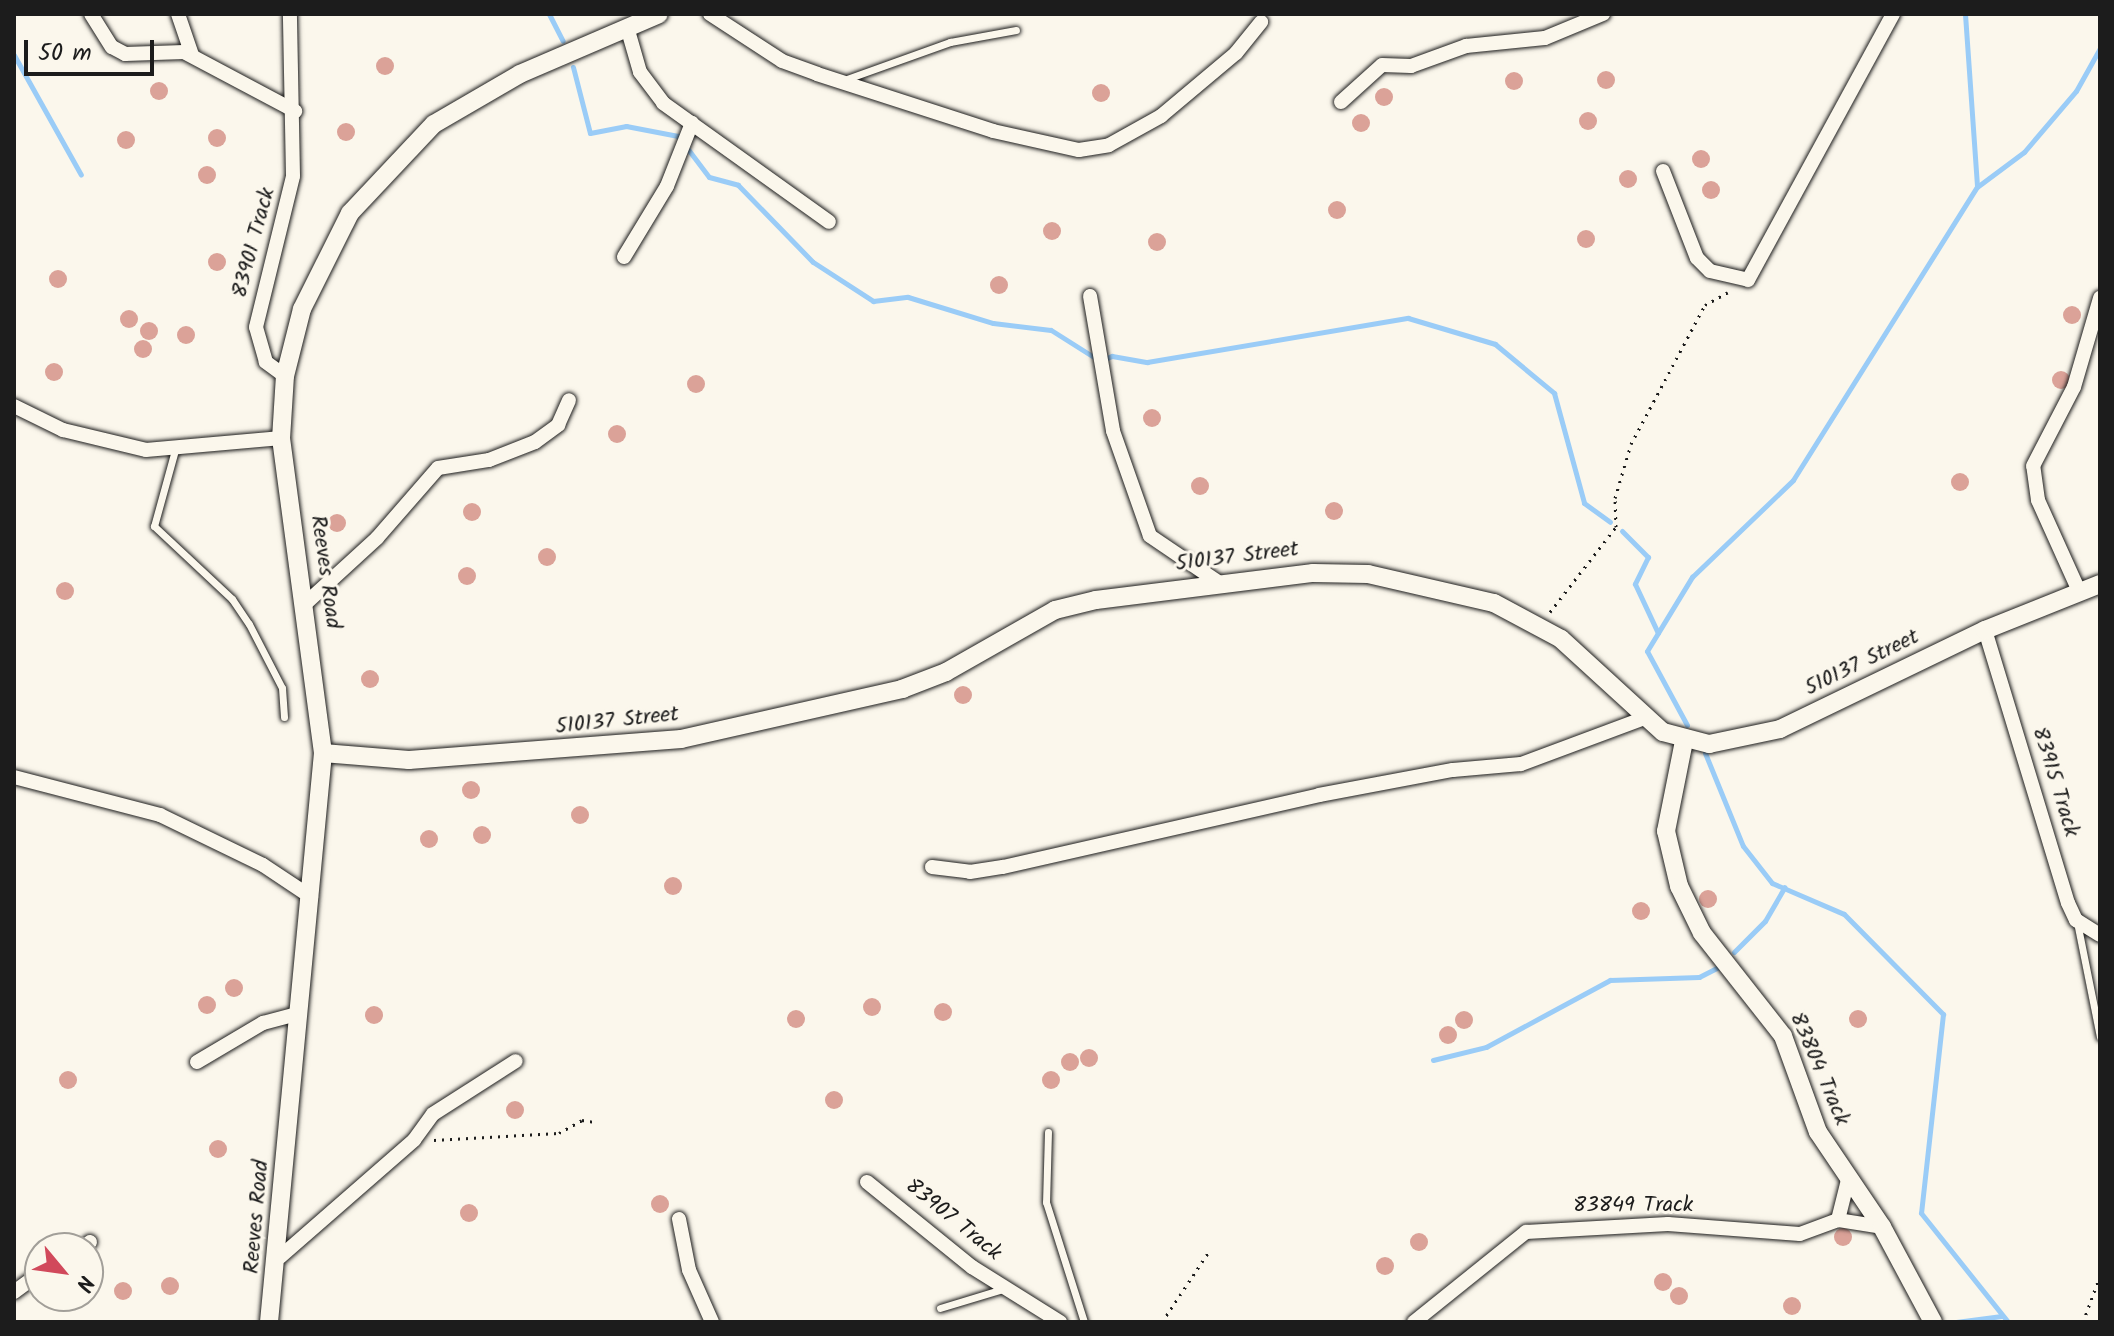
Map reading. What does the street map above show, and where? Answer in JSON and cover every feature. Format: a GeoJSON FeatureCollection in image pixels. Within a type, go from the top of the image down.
{"type":"FeatureCollection","features":[{"type":"Feature","properties":{"kind":"street"},"geometry":{"type":"LineString","coordinates":[[91,14],[112,47],[125,54],[192,55],[295,111]]}},
{"type":"Feature","properties":{"kind":"street"},"geometry":{"type":"LineString","coordinates":[[178,14],[192,55]]}},
{"type":"Feature","properties":{"kind":"street","name":"83901 Track"},"geometry":{"type":"LineString","coordinates":[[285,376],[266,362],[256,327],[289,205],[295,111],[290,14]]}},
{"type":"Feature","properties":{"kind":"street"},"geometry":{"type":"LineString","coordinates":[[710,14],[782,61],[993,131],[1094,149],[1161,116],[1236,53],[1261,22]]}},
{"type":"Feature","properties":{"kind":"street"},"geometry":{"type":"LineString","coordinates":[[1341,102],[1382,65],[1411,66],[1466,46],[1545,38],[1603,14]]}},
{"type":"Feature","properties":{"kind":"street"},"geometry":{"type":"LineString","coordinates":[[1663,171],[1697,258],[1710,271],[1748,280],[1893,14]]}},
{"type":"Feature","properties":{"kind":"street","name":"Reeves Road"},"geometry":{"type":"LineString","coordinates":[[269,1322],[280,1257],[296,1014],[311,897],[323,753],[281,438],[285,376],[315,274],[350,213],[401,154],[475,97],[652,15]]}},
{"type":"Feature","properties":{"kind":"street"},"geometry":{"type":"LineString","coordinates":[[627,27],[649,86],[692,123],[829,222]]}},
{"type":"Feature","properties":{"kind":"street"},"geometry":{"type":"LineString","coordinates":[[624,257],[667,186],[692,123]]}},
{"type":"Feature","properties":{"kind":"street"},"geometry":{"type":"LineString","coordinates":[[1090,296],[1113,431],[1150,536],[1218,582]]}},
{"type":"Feature","properties":{"kind":"street"},"geometry":{"type":"LineString","coordinates":[[2079,591],[2038,500],[2033,466],[2074,387],[2100,298]]}},
{"type":"Feature","properties":{"kind":"street"},"geometry":{"type":"LineString","coordinates":[[305,604],[377,538],[438,468],[489,460],[535,442],[558,425],[569,400]]}},
{"type":"Feature","properties":{"kind":"street"},"geometry":{"type":"LineString","coordinates":[[14,406],[104,441],[175,450],[281,438]]}},
{"type":"Feature","properties":{"kind":"street","name":"510137 Street"},"geometry":{"type":"LineString","coordinates":[[323,753],[409,760],[681,739],[902,689],[946,672],[1055,610],[1218,582],[1368,574],[1494,603],[1540,624],[1645,718],[1684,741],[1742,741],[1780,729],[1985,630],[2100,584]]}},
{"type":"Feature","properties":{"kind":"street","name":"83915 Track"},"geometry":{"type":"LineString","coordinates":[[1985,630],[2076,920]]}},
{"type":"Feature","properties":{"kind":"street"},"geometry":{"type":"LineString","coordinates":[[932,867],[970,872],[1003,867],[1319,795],[1453,770],[1521,764],[1645,718]]}},
{"type":"Feature","properties":{"kind":"street","name":"83804 Track"},"geometry":{"type":"LineString","coordinates":[[1684,741],[1666,831],[1679,886],[1702,933],[1783,1036],[1818,1132],[1882,1227],[1933,1322]]}},
{"type":"Feature","properties":{"kind":"street"},"geometry":{"type":"LineString","coordinates":[[14,777],[160,815],[263,865],[311,897]]}},
{"type":"Feature","properties":{"kind":"street"},"geometry":{"type":"LineString","coordinates":[[2076,920],[2100,935]]}},
{"type":"Feature","properties":{"kind":"street"},"geometry":{"type":"LineString","coordinates":[[197,1062],[263,1023],[296,1014]]}},
{"type":"Feature","properties":{"kind":"street"},"geometry":{"type":"LineString","coordinates":[[280,1257],[414,1140],[459,1093],[516,1061]]}},
{"type":"Feature","properties":{"kind":"street"},"geometry":{"type":"LineString","coordinates":[[1848,1180],[1838,1220],[1882,1227]]}},
{"type":"Feature","properties":{"kind":"street","name":"83907 Track"},"geometry":{"type":"LineString","coordinates":[[867,1182],[972,1267],[1060,1322]]}},
{"type":"Feature","properties":{"kind":"street"},"geometry":{"type":"LineString","coordinates":[[679,1219],[689,1270],[712,1322]]}},
{"type":"Feature","properties":{"kind":"street","name":"83849 Track"},"geometry":{"type":"LineString","coordinates":[[1414,1322],[1526,1232],[1668,1224],[1770,1235],[1819,1230],[1838,1220]]}},
{"type":"Feature","properties":{"kind":"lane"},"geometry":{"type":"LineString","coordinates":[[842,81],[950,42],[1016,30]]}},
{"type":"Feature","properties":{"kind":"lane"},"geometry":{"type":"LineString","coordinates":[[175,450],[154,526],[232,599],[249,624],[282,688],[284,717]]}},
{"type":"Feature","properties":{"kind":"lane"},"geometry":{"type":"LineString","coordinates":[[2076,920],[2100,1037]]}},
{"type":"Feature","properties":{"kind":"lane"},"geometry":{"type":"LineString","coordinates":[[1048,1132],[1046,1202],[1084,1322]]}},
{"type":"Feature","properties":{"kind":"lane","name":"83907 Track"},"geometry":{"type":"LineString","coordinates":[[940,1308],[983,1291],[1013,1290]]}},
{"type":"Feature","properties":{"kind":"path"},"geometry":{"type":"LineString","coordinates":[[1540,624],[1616,527],[1615,498],[1631,444],[1705,305],[1748,280]]}},
{"type":"Feature","properties":{"kind":"path"},"geometry":{"type":"LineString","coordinates":[[414,1140],[559,1133],[582,1120],[594,1122]]}},
{"type":"Feature","properties":{"kind":"path"},"geometry":{"type":"LineString","coordinates":[[1162,1322],[1208,1253]]}},
{"type":"Feature","properties":{"kind":"path"},"geometry":{"type":"LineString","coordinates":[[2083,1322],[2100,1276]]}},
{"type":"Feature","properties":{"kind":"building"},"geometry":{"type":"Polygon","coordinates":[[[385,57],[394,66],[385,75],[376,66],[385,57]]]}},
{"type":"Feature","properties":{"kind":"building"},"geometry":{"type":"Polygon","coordinates":[[[1606,71],[1615,80],[1606,89],[1597,80],[1606,71]]]}},
{"type":"Feature","properties":{"kind":"building"},"geometry":{"type":"Polygon","coordinates":[[[1514,72],[1523,81],[1514,90],[1505,81],[1514,72]]]}},
{"type":"Feature","properties":{"kind":"building"},"geometry":{"type":"Polygon","coordinates":[[[159,82],[168,91],[159,100],[150,91],[159,82]]]}},
{"type":"Feature","properties":{"kind":"building"},"geometry":{"type":"Polygon","coordinates":[[[1101,84],[1110,93],[1101,102],[1092,93],[1101,84]]]}},
{"type":"Feature","properties":{"kind":"building"},"geometry":{"type":"Polygon","coordinates":[[[1384,88],[1393,97],[1384,106],[1375,97],[1384,88]]]}},
{"type":"Feature","properties":{"kind":"building"},"geometry":{"type":"Polygon","coordinates":[[[1588,112],[1597,121],[1588,130],[1579,121],[1588,112]]]}},
{"type":"Feature","properties":{"kind":"building"},"geometry":{"type":"Polygon","coordinates":[[[1361,114],[1370,123],[1361,132],[1352,123],[1361,114]]]}},
{"type":"Feature","properties":{"kind":"building"},"geometry":{"type":"Polygon","coordinates":[[[346,123],[355,132],[346,141],[337,132],[346,123]]]}},
{"type":"Feature","properties":{"kind":"building"},"geometry":{"type":"Polygon","coordinates":[[[217,129],[226,138],[217,147],[208,138],[217,129]]]}},
{"type":"Feature","properties":{"kind":"building"},"geometry":{"type":"Polygon","coordinates":[[[126,131],[135,140],[126,149],[117,140],[126,131]]]}},
{"type":"Feature","properties":{"kind":"building"},"geometry":{"type":"Polygon","coordinates":[[[1701,150],[1710,159],[1701,168],[1692,159],[1701,150]]]}},
{"type":"Feature","properties":{"kind":"building"},"geometry":{"type":"Polygon","coordinates":[[[207,166],[216,175],[207,184],[198,175],[207,166]]]}},
{"type":"Feature","properties":{"kind":"building"},"geometry":{"type":"Polygon","coordinates":[[[1628,170],[1637,179],[1628,188],[1619,179],[1628,170]]]}},
{"type":"Feature","properties":{"kind":"building"},"geometry":{"type":"Polygon","coordinates":[[[1711,181],[1720,190],[1711,199],[1702,190],[1711,181]]]}},
{"type":"Feature","properties":{"kind":"building"},"geometry":{"type":"Polygon","coordinates":[[[1337,201],[1346,210],[1337,219],[1328,210],[1337,201]]]}},
{"type":"Feature","properties":{"kind":"building"},"geometry":{"type":"Polygon","coordinates":[[[1052,222],[1061,231],[1052,240],[1043,231],[1052,222]]]}},
{"type":"Feature","properties":{"kind":"building"},"geometry":{"type":"Polygon","coordinates":[[[1586,230],[1595,239],[1586,248],[1577,239],[1586,230]]]}},
{"type":"Feature","properties":{"kind":"building"},"geometry":{"type":"Polygon","coordinates":[[[1157,233],[1166,242],[1157,251],[1148,242],[1157,233]]]}},
{"type":"Feature","properties":{"kind":"building"},"geometry":{"type":"Polygon","coordinates":[[[217,253],[226,262],[217,271],[208,262],[217,253]]]}},
{"type":"Feature","properties":{"kind":"building"},"geometry":{"type":"Polygon","coordinates":[[[58,270],[67,279],[58,288],[49,279],[58,270]]]}},
{"type":"Feature","properties":{"kind":"building"},"geometry":{"type":"Polygon","coordinates":[[[999,276],[1008,285],[999,294],[990,285],[999,276]]]}},
{"type":"Feature","properties":{"kind":"building"},"geometry":{"type":"Polygon","coordinates":[[[2072,306],[2081,315],[2072,324],[2063,315],[2072,306]]]}},
{"type":"Feature","properties":{"kind":"building"},"geometry":{"type":"Polygon","coordinates":[[[129,310],[138,319],[129,328],[120,319],[129,310]]]}},
{"type":"Feature","properties":{"kind":"building"},"geometry":{"type":"Polygon","coordinates":[[[149,322],[158,331],[149,340],[140,331],[149,322]]]}},
{"type":"Feature","properties":{"kind":"building"},"geometry":{"type":"Polygon","coordinates":[[[186,326],[195,335],[186,344],[177,335],[186,326]]]}},
{"type":"Feature","properties":{"kind":"building"},"geometry":{"type":"Polygon","coordinates":[[[143,340],[152,349],[143,358],[134,349],[143,340]]]}},
{"type":"Feature","properties":{"kind":"building"},"geometry":{"type":"Polygon","coordinates":[[[54,363],[63,372],[54,381],[45,372],[54,363]]]}},
{"type":"Feature","properties":{"kind":"building"},"geometry":{"type":"Polygon","coordinates":[[[2061,371],[2070,380],[2061,389],[2052,380],[2061,371]]]}},
{"type":"Feature","properties":{"kind":"building"},"geometry":{"type":"Polygon","coordinates":[[[696,375],[705,384],[696,393],[687,384],[696,375]]]}},
{"type":"Feature","properties":{"kind":"building"},"geometry":{"type":"Polygon","coordinates":[[[1152,409],[1161,418],[1152,427],[1143,418],[1152,409]]]}},
{"type":"Feature","properties":{"kind":"building"},"geometry":{"type":"Polygon","coordinates":[[[617,425],[626,434],[617,443],[608,434],[617,425]]]}},
{"type":"Feature","properties":{"kind":"building"},"geometry":{"type":"Polygon","coordinates":[[[1960,473],[1969,482],[1960,491],[1951,482],[1960,473]]]}},
{"type":"Feature","properties":{"kind":"building"},"geometry":{"type":"Polygon","coordinates":[[[1200,477],[1209,486],[1200,495],[1191,486],[1200,477]]]}},
{"type":"Feature","properties":{"kind":"building"},"geometry":{"type":"Polygon","coordinates":[[[1334,502],[1343,511],[1334,520],[1325,511],[1334,502]]]}},
{"type":"Feature","properties":{"kind":"building"},"geometry":{"type":"Polygon","coordinates":[[[472,503],[481,512],[472,521],[463,512],[472,503]]]}},
{"type":"Feature","properties":{"kind":"building"},"geometry":{"type":"Polygon","coordinates":[[[337,514],[346,523],[337,532],[328,523],[337,514]]]}},
{"type":"Feature","properties":{"kind":"building"},"geometry":{"type":"Polygon","coordinates":[[[547,548],[556,557],[547,566],[538,557],[547,548]]]}},
{"type":"Feature","properties":{"kind":"building"},"geometry":{"type":"Polygon","coordinates":[[[467,567],[476,576],[467,585],[458,576],[467,567]]]}},
{"type":"Feature","properties":{"kind":"building"},"geometry":{"type":"Polygon","coordinates":[[[65,582],[74,591],[65,600],[56,591],[65,582]]]}},
{"type":"Feature","properties":{"kind":"building"},"geometry":{"type":"Polygon","coordinates":[[[370,670],[379,679],[370,688],[361,679],[370,670]]]}},
{"type":"Feature","properties":{"kind":"building"},"geometry":{"type":"Polygon","coordinates":[[[963,686],[972,695],[963,704],[954,695],[963,686]]]}},
{"type":"Feature","properties":{"kind":"building"},"geometry":{"type":"Polygon","coordinates":[[[471,781],[480,790],[471,799],[462,790],[471,781]]]}},
{"type":"Feature","properties":{"kind":"building"},"geometry":{"type":"Polygon","coordinates":[[[580,806],[589,815],[580,824],[571,815],[580,806]]]}},
{"type":"Feature","properties":{"kind":"building"},"geometry":{"type":"Polygon","coordinates":[[[482,826],[491,835],[482,844],[473,835],[482,826]]]}},
{"type":"Feature","properties":{"kind":"building"},"geometry":{"type":"Polygon","coordinates":[[[429,830],[438,839],[429,848],[420,839],[429,830]]]}},
{"type":"Feature","properties":{"kind":"building"},"geometry":{"type":"Polygon","coordinates":[[[673,877],[682,886],[673,895],[664,886],[673,877]]]}},
{"type":"Feature","properties":{"kind":"building"},"geometry":{"type":"Polygon","coordinates":[[[1708,890],[1717,899],[1708,908],[1699,899],[1708,890]]]}},
{"type":"Feature","properties":{"kind":"building"},"geometry":{"type":"Polygon","coordinates":[[[1641,902],[1650,911],[1641,920],[1632,911],[1641,902]]]}},
{"type":"Feature","properties":{"kind":"building"},"geometry":{"type":"Polygon","coordinates":[[[234,979],[243,988],[234,997],[225,988],[234,979]]]}},
{"type":"Feature","properties":{"kind":"building"},"geometry":{"type":"Polygon","coordinates":[[[207,996],[216,1005],[207,1014],[198,1005],[207,996]]]}},
{"type":"Feature","properties":{"kind":"building"},"geometry":{"type":"Polygon","coordinates":[[[872,998],[881,1007],[872,1016],[863,1007],[872,998]]]}},
{"type":"Feature","properties":{"kind":"building"},"geometry":{"type":"Polygon","coordinates":[[[943,1003],[952,1012],[943,1021],[934,1012],[943,1003]]]}},
{"type":"Feature","properties":{"kind":"building"},"geometry":{"type":"Polygon","coordinates":[[[374,1006],[383,1015],[374,1024],[365,1015],[374,1006]]]}},
{"type":"Feature","properties":{"kind":"building"},"geometry":{"type":"Polygon","coordinates":[[[796,1010],[805,1019],[796,1028],[787,1019],[796,1010]]]}},
{"type":"Feature","properties":{"kind":"building"},"geometry":{"type":"Polygon","coordinates":[[[1858,1010],[1867,1019],[1858,1028],[1849,1019],[1858,1010]]]}},
{"type":"Feature","properties":{"kind":"building"},"geometry":{"type":"Polygon","coordinates":[[[1464,1011],[1473,1020],[1464,1029],[1455,1020],[1464,1011]]]}},
{"type":"Feature","properties":{"kind":"building"},"geometry":{"type":"Polygon","coordinates":[[[1448,1026],[1457,1035],[1448,1044],[1439,1035],[1448,1026]]]}},
{"type":"Feature","properties":{"kind":"building"},"geometry":{"type":"Polygon","coordinates":[[[1089,1049],[1098,1058],[1089,1067],[1080,1058],[1089,1049]]]}},
{"type":"Feature","properties":{"kind":"building"},"geometry":{"type":"Polygon","coordinates":[[[1070,1053],[1079,1062],[1070,1071],[1061,1062],[1070,1053]]]}},
{"type":"Feature","properties":{"kind":"building"},"geometry":{"type":"Polygon","coordinates":[[[68,1071],[77,1080],[68,1089],[59,1080],[68,1071]]]}},
{"type":"Feature","properties":{"kind":"building"},"geometry":{"type":"Polygon","coordinates":[[[1051,1071],[1060,1080],[1051,1089],[1042,1080],[1051,1071]]]}},
{"type":"Feature","properties":{"kind":"building"},"geometry":{"type":"Polygon","coordinates":[[[834,1091],[843,1100],[834,1109],[825,1100],[834,1091]]]}},
{"type":"Feature","properties":{"kind":"building"},"geometry":{"type":"Polygon","coordinates":[[[515,1101],[524,1110],[515,1119],[506,1110],[515,1101]]]}},
{"type":"Feature","properties":{"kind":"building"},"geometry":{"type":"Polygon","coordinates":[[[218,1140],[227,1149],[218,1158],[209,1149],[218,1140]]]}},
{"type":"Feature","properties":{"kind":"building"},"geometry":{"type":"Polygon","coordinates":[[[660,1195],[669,1204],[660,1213],[651,1204],[660,1195]]]}},
{"type":"Feature","properties":{"kind":"building"},"geometry":{"type":"Polygon","coordinates":[[[469,1204],[478,1213],[469,1222],[460,1213],[469,1204]]]}},
{"type":"Feature","properties":{"kind":"building"},"geometry":{"type":"Polygon","coordinates":[[[1843,1228],[1852,1237],[1843,1246],[1834,1237],[1843,1228]]]}},
{"type":"Feature","properties":{"kind":"building"},"geometry":{"type":"Polygon","coordinates":[[[1419,1233],[1428,1242],[1419,1251],[1410,1242],[1419,1233]]]}},
{"type":"Feature","properties":{"kind":"building"},"geometry":{"type":"Polygon","coordinates":[[[1385,1257],[1394,1266],[1385,1275],[1376,1266],[1385,1257]]]}},
{"type":"Feature","properties":{"kind":"building"},"geometry":{"type":"Polygon","coordinates":[[[1663,1273],[1672,1282],[1663,1291],[1654,1282],[1663,1273]]]}},
{"type":"Feature","properties":{"kind":"building"},"geometry":{"type":"Polygon","coordinates":[[[170,1277],[179,1286],[170,1295],[161,1286],[170,1277]]]}},
{"type":"Feature","properties":{"kind":"building"},"geometry":{"type":"Polygon","coordinates":[[[123,1282],[132,1291],[123,1300],[114,1291],[123,1282]]]}},
{"type":"Feature","properties":{"kind":"building"},"geometry":{"type":"Polygon","coordinates":[[[1679,1287],[1688,1296],[1679,1305],[1670,1296],[1679,1287]]]}},
{"type":"Feature","properties":{"kind":"building"},"geometry":{"type":"Polygon","coordinates":[[[1792,1297],[1801,1306],[1792,1315],[1783,1306],[1792,1297]]]}},
{"type":"Feature","properties":{"kind":"waterway"},"geometry":{"type":"LineString","coordinates":[[549,14],[563,41]]}},
{"type":"Feature","properties":{"kind":"waterway"},"geometry":{"type":"LineString","coordinates":[[1965,14],[1977,186]]}},
{"type":"Feature","properties":{"kind":"waterway"},"geometry":{"type":"LineString","coordinates":[[1687,725],[1647,651],[1692,577],[1793,480],[1977,187],[2024,152],[2076,91],[2100,48]]}},
{"type":"Feature","properties":{"kind":"waterway"},"geometry":{"type":"LineString","coordinates":[[14,55],[81,175]]}},
{"type":"Feature","properties":{"kind":"waterway"},"geometry":{"type":"LineString","coordinates":[[573,67],[590,133],[626,126],[678,136],[709,177],[738,185],[813,262],[873,301],[908,297],[993,323],[1051,330],[1100,361],[1112,356],[1147,362],[1408,318],[1495,344],[1554,393],[1584,503],[1610,522]]}},
{"type":"Feature","properties":{"kind":"waterway"},"geometry":{"type":"LineString","coordinates":[[1622,531],[1648,557],[1635,584],[1658,633]]}},
{"type":"Feature","properties":{"kind":"waterway"},"geometry":{"type":"LineString","coordinates":[[1705,753],[1743,846],[1772,883],[1844,914],[1943,1014],[1921,1213],[2008,1322]]}},
{"type":"Feature","properties":{"kind":"waterway"},"geometry":{"type":"LineString","coordinates":[[1734,952],[1765,921],[1785,887]]}},
{"type":"Feature","properties":{"kind":"waterway"},"geometry":{"type":"LineString","coordinates":[[1433,1060],[1486,1047],[1610,980],[1699,977],[1719,967]]}},
{"type":"Feature","properties":{"kind":"waterway"},"geometry":{"type":"LineString","coordinates":[[1956,1322],[2002,1316]]}}]}
